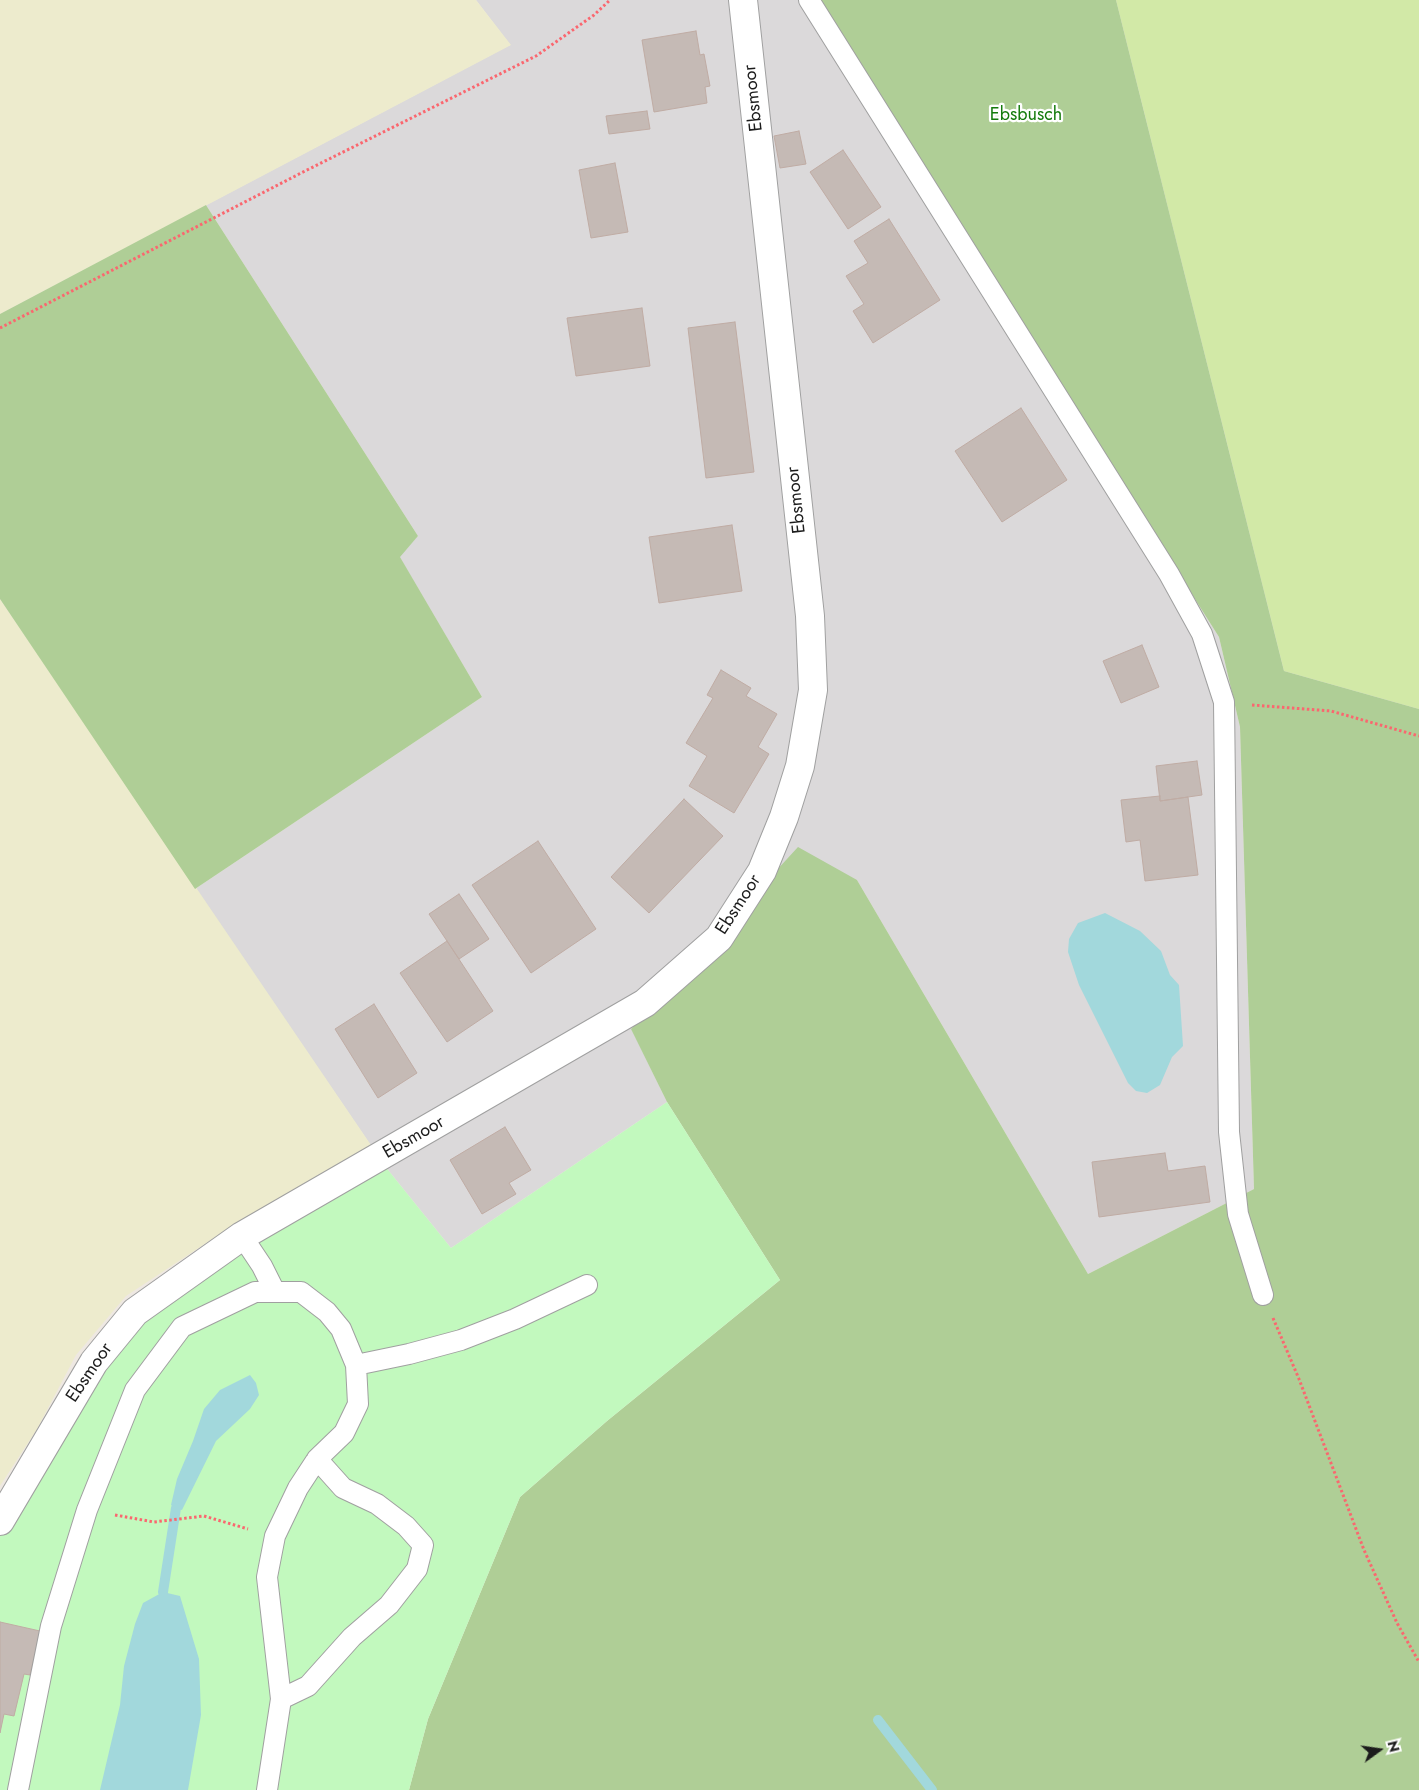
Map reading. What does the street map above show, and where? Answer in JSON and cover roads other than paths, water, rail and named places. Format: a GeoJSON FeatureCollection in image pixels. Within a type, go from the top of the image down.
{"type":"FeatureCollection","features":[{"type":"Feature","properties":{"kind":"street","name":"Ebsmoor"},"geometry":{"type":"LineString","coordinates":[[0,1521],[94,1362],[135,1312],[242,1236],[645,1003],[719,938],[762,871],[784,818],[800,766],[812,681],[810,616],[743,0]]}},
{"type":"Feature","properties":{"kind":"lane"},"geometry":{"type":"LineString","coordinates":[[809,0],[1169,574],[1202,634],[1224,702],[1229,1132],[1238,1214],[1263,1295]]}},
{"type":"Feature","properties":{"kind":"lane"},"geometry":{"type":"LineString","coordinates":[[242,1236],[262,1266],[275,1292]]}},
{"type":"Feature","properties":{"kind":"lane"},"geometry":{"type":"LineString","coordinates":[[356,1365],[410,1354],[461,1340],[515,1319],[588,1285]]}},
{"type":"Feature","properties":{"kind":"lane"},"geometry":{"type":"LineString","coordinates":[[18,1790],[51,1626],[87,1510],[135,1390],[182,1327],[255,1292],[301,1292],[327,1312],[341,1329],[356,1365],[358,1404],[344,1433],[317,1459],[298,1488],[275,1536],[267,1577],[280,1699],[267,1790]]}},
{"type":"Feature","properties":{"kind":"lane"},"geometry":{"type":"LineString","coordinates":[[280,1699],[308,1686],[352,1637],[389,1604],[417,1569],[423,1545],[406,1526],[377,1504],[343,1488],[317,1459]]}},
{"type":"Feature","properties":{"kind":"water"},"geometry":{"type":"Polygon","coordinates":[[[1105,913],[1140,931],[1161,951],[1170,975],[1179,985],[1183,1046],[1172,1057],[1160,1085],[1147,1093],[1136,1091],[1128,1083],[1079,985],[1068,952],[1069,939],[1078,923],[1105,913]]]}},
{"type":"Feature","properties":{"kind":"water"},"geometry":{"type":"Polygon","coordinates":[[[250,1375],[256,1383],[259,1395],[250,1409],[216,1441],[182,1510],[176,1508],[171,1505],[177,1479],[204,1409],[220,1390],[250,1375]]]}},
{"type":"Feature","properties":{"kind":"water"},"geometry":{"type":"Polygon","coordinates":[[[163,1592],[180,1596],[199,1659],[201,1715],[188,1790],[100,1790],[120,1705],[124,1666],[135,1624],[143,1603],[163,1592]]]}},
{"type":"Feature","properties":{"kind":"waterway"},"geometry":{"type":"LineString","coordinates":[[163,1592],[176,1508]]}},
{"type":"Feature","properties":{"kind":"waterway"},"geometry":{"type":"LineString","coordinates":[[878,1720],[932,1790]]}},
{"type":"Feature","properties":{"kind":"park label","name":"Ebsbusch"},"geometry":{"type":"Point","coordinates":[1026,116]}}]}
